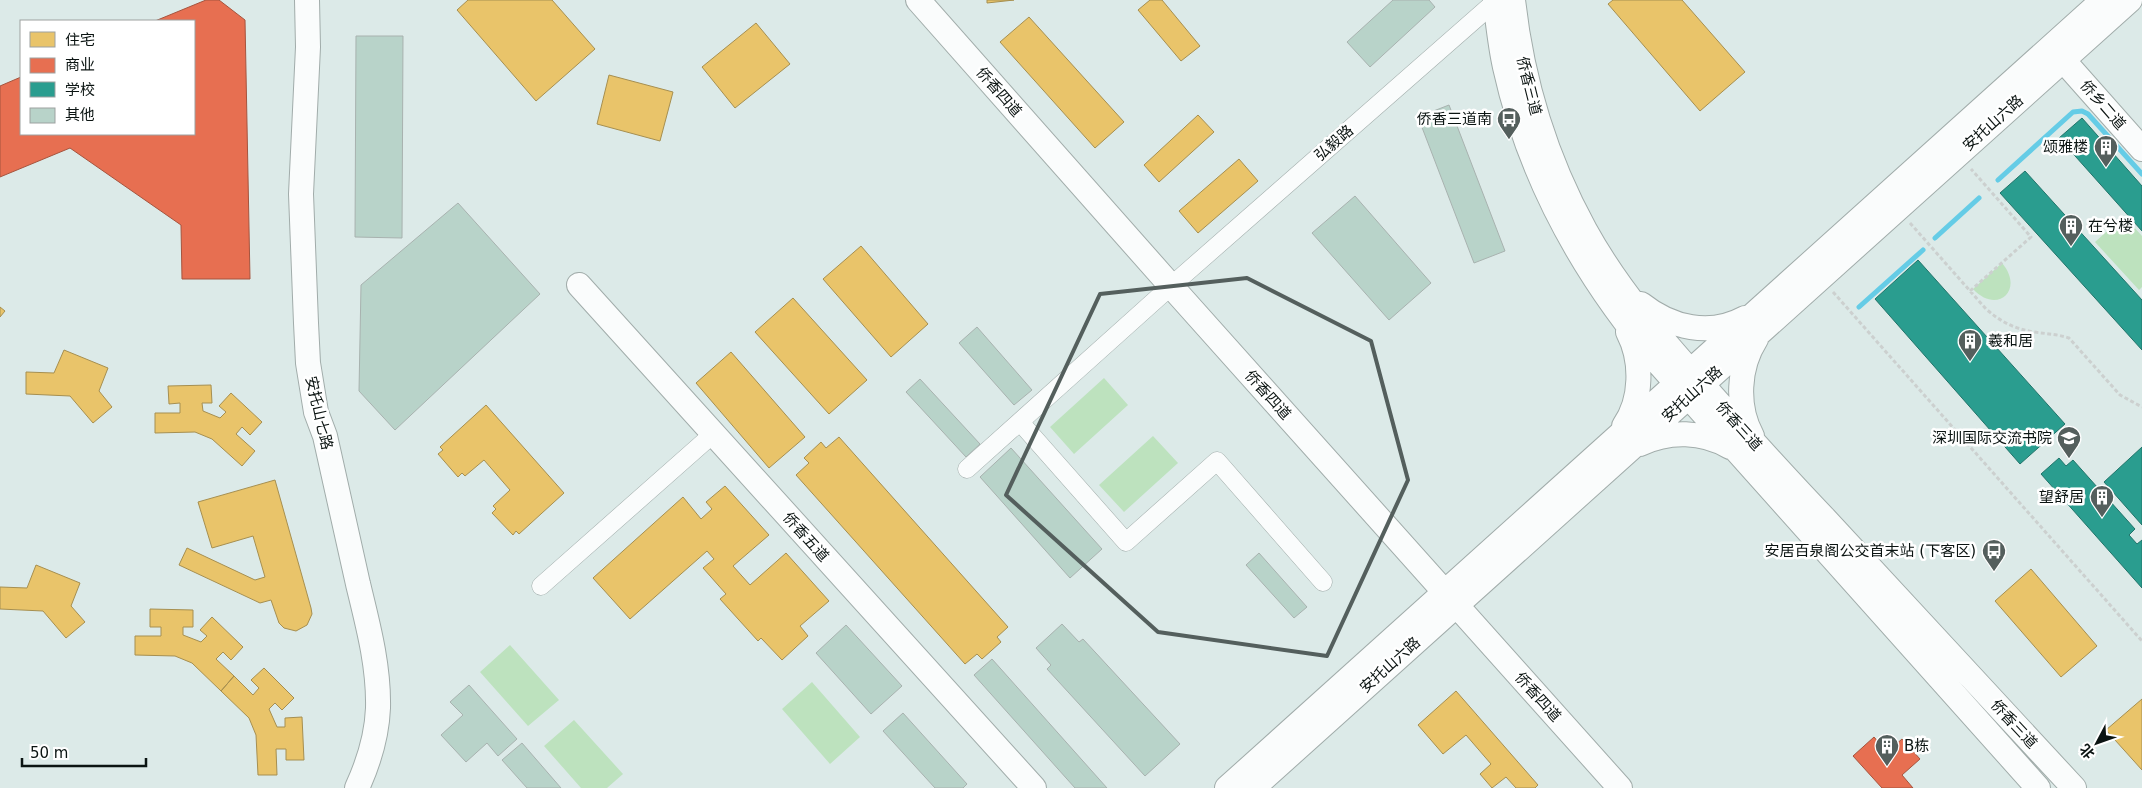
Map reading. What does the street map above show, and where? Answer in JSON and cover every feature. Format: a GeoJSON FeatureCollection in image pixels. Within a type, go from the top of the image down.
{"type":"FeatureCollection","features":[{"type":"Feature","properties":{"kind":"street","name":"安托山七路"},"geometry":{"type":"LineString","coordinates":[[307,0],[308,47],[301,194],[308,364],[316,412],[325,436],[372,643],[377,678],[378,710],[372,744],[357,788]]}},
{"type":"Feature","properties":{"kind":"street","name":"侨香四道"},"geometry":{"type":"LineString","coordinates":[[918,0],[1170,286],[1620,788]]}},
{"type":"Feature","properties":{"kind":"street","name":"弘毅路"},"geometry":{"type":"LineString","coordinates":[[967,469],[1170,286],[1500,0]]}},
{"type":"Feature","properties":{"kind":"street","name":"侨香三道"},"geometry":{"type":"LineString","coordinates":[[1500,0],[1548,151],[1585,230],[1617,280],[1740,455],[2038,788]]}},
{"type":"Feature","properties":{"kind":"street","name":"侨香三道"},"geometry":{"type":"LineString","coordinates":[[1500,0],[1505,67],[1524,137],[1537,171],[1568,236],[1588,270],[1619,315],[1764,454],[2074,788]]}},
{"type":"Feature","properties":{"kind":"street","name":"安托山六路"},"geometry":{"type":"LineString","coordinates":[[1253,788],[1451,599],[1690,384],[1763,306],[2103,0]]}},
{"type":"Feature","properties":{"kind":"street","name":"安托山六路"},"geometry":{"type":"LineString","coordinates":[[1690,384],[1763,330],[2130,0]]}},
{"type":"Feature","properties":{"kind":"street","name":"侨乡二道"},"geometry":{"type":"LineString","coordinates":[[2063,60],[2142,149]]}},
{"type":"Feature","properties":{"kind":"street"},"geometry":{"type":"LineString","coordinates":[[1617,280],[1644,307],[1664,319],[1684,327],[1708,328],[1721,326],[1743,320],[1763,306]]}},
{"type":"Feature","properties":{"kind":"street","name":"侨香五道"},"geometry":{"type":"LineString","coordinates":[[579,285],[1034,788]]}},
{"type":"Feature","properties":{"kind":"street"},"geometry":{"type":"LineString","coordinates":[[1619,315],[1631,336],[1638,370],[1638,391],[1633,412],[1619,448]]}},
{"type":"Feature","properties":{"kind":"street"},"geometry":{"type":"LineString","coordinates":[[1763,330],[1747,357],[1742,389],[1746,423],[1764,454]]}},
{"type":"Feature","properties":{"kind":"street"},"geometry":{"type":"LineString","coordinates":[[1020,422],[1126,542],[1217,461],[1323,582]]}},
{"type":"Feature","properties":{"kind":"street"},"geometry":{"type":"LineString","coordinates":[[541,586],[713,434]]}},
{"type":"Feature","properties":{"kind":"street"},"geometry":{"type":"LineString","coordinates":[[1619,448],[1653,438],[1687,434],[1721,442],[1740,455]]}},
{"type":"Feature","properties":{"kind":"street","name":"安托山六路"},"geometry":{"type":"LineString","coordinates":[[1227,788],[1451,599]]}},
{"type":"Feature","properties":{"kind":"path"},"geometry":{"type":"LineString","coordinates":[[1959,154],[2031,237],[1970,291]]}},
{"type":"Feature","properties":{"kind":"path"},"geometry":{"type":"LineString","coordinates":[[1898,209],[1986,309],[2007,324],[2035,333],[2052,333],[2069,338],[2120,395],[2142,407]]}},
{"type":"Feature","properties":{"kind":"path"},"geometry":{"type":"LineString","coordinates":[[1821,278],[2142,641]]}},
{"type":"Feature","properties":{"kind":"highlighted area"},"geometry":{"type":"Polygon","coordinates":[[[1247,278],[1371,341],[1408,480],[1327,656],[1158,632],[1006,495],[1100,294],[1247,278]]]}},
{"type":"Feature","properties":{"kind":"green space"},"geometry":{"type":"Polygon","coordinates":[[[2124,216],[2142,236],[2142,287],[2139,290],[2095,242],[2124,216]]]}},
{"type":"Feature","properties":{"kind":"green space"},"geometry":{"type":"Polygon","coordinates":[[[2002,263],[2011,282],[2005,296],[1991,300],[1973,289],[2002,263]]]}},
{"type":"Feature","properties":{"kind":"green space"},"geometry":{"type":"Polygon","coordinates":[[[1104,378],[1128,405],[1074,454],[1050,427],[1104,378]]]}},
{"type":"Feature","properties":{"kind":"green space"},"geometry":{"type":"Polygon","coordinates":[[[1153,436],[1178,463],[1124,512],[1099,485],[1153,436]]]}},
{"type":"Feature","properties":{"kind":"green space"},"geometry":{"type":"Polygon","coordinates":[[[510,645],[559,700],[528,726],[480,672],[510,645]]]}},
{"type":"Feature","properties":{"kind":"green space"},"geometry":{"type":"Polygon","coordinates":[[[812,682],[860,737],[830,764],[782,709],[812,682]]]}},
{"type":"Feature","properties":{"kind":"green space"},"geometry":{"type":"Polygon","coordinates":[[[574,720],[623,774],[607,788],[581,788],[544,746],[574,720]]]}},
{"type":"Feature","properties":{"kind":"building: 住宅"},"geometry":{"type":"Polygon","coordinates":[[[468,0],[552,0],[595,49],[536,101],[457,10],[468,0]]]}},
{"type":"Feature","properties":{"kind":"building: 住宅"},"geometry":{"type":"Polygon","coordinates":[[[987,0],[1014,0],[987,3],[987,0]]]}},
{"type":"Feature","properties":{"kind":"building: 住宅"},"geometry":{"type":"Polygon","coordinates":[[[1150,0],[1162,0],[1200,46],[1181,61],[1138,10],[1150,0]]]}},
{"type":"Feature","properties":{"kind":"building: 住宅"},"geometry":{"type":"Polygon","coordinates":[[[1613,0],[1682,0],[1745,72],[1700,111],[1608,4],[1613,0]]]}},
{"type":"Feature","properties":{"kind":"building: 住宅"},"geometry":{"type":"Polygon","coordinates":[[[1029,17],[1124,122],[1095,148],[1000,42],[1029,17]]]}},
{"type":"Feature","properties":{"kind":"building: 住宅"},"geometry":{"type":"Polygon","coordinates":[[[756,23],[790,64],[735,108],[702,67],[756,23]]]}},
{"type":"Feature","properties":{"kind":"building: 住宅"},"geometry":{"type":"Polygon","coordinates":[[[609,75],[673,92],[660,141],[597,124],[609,75]]]}},
{"type":"Feature","properties":{"kind":"building: 住宅"},"geometry":{"type":"Polygon","coordinates":[[[1198,115],[1214,132],[1159,182],[1144,165],[1198,115]]]}},
{"type":"Feature","properties":{"kind":"building: 住宅"},"geometry":{"type":"Polygon","coordinates":[[[49,135],[135,135],[132,139],[153,154],[142,170],[109,147],[91,143],[52,150],[49,135]]]}},
{"type":"Feature","properties":{"kind":"building: 住宅"},"geometry":{"type":"Polygon","coordinates":[[[180,140],[215,164],[206,179],[198,173],[193,180],[203,196],[212,195],[209,186],[227,182],[235,224],[218,227],[216,217],[207,218],[212,243],[193,247],[185,208],[175,192],[142,170],[153,154],[174,168],[179,161],[170,154],[180,140]]]}},
{"type":"Feature","properties":{"kind":"building: 住宅"},"geometry":{"type":"Polygon","coordinates":[[[1239,159],[1258,181],[1198,233],[1179,211],[1239,159]]]}},
{"type":"Feature","properties":{"kind":"building: 住宅"},"geometry":{"type":"Polygon","coordinates":[[[861,246],[928,324],[891,357],[823,279],[861,246]]]}},
{"type":"Feature","properties":{"kind":"building: 住宅"},"geometry":{"type":"Polygon","coordinates":[[[793,298],[867,380],[829,414],[755,332],[793,298]]]}},
{"type":"Feature","properties":{"kind":"building: 住宅"},"geometry":{"type":"Polygon","coordinates":[[[0,307],[5,311],[0,317],[0,307]]]}},
{"type":"Feature","properties":{"kind":"building: 住宅"},"geometry":{"type":"Polygon","coordinates":[[[64,350],[108,368],[99,391],[112,407],[93,423],[70,396],[26,394],[26,372],[54,373],[64,350]]]}},
{"type":"Feature","properties":{"kind":"building: 住宅"},"geometry":{"type":"Polygon","coordinates":[[[731,352],[805,437],[769,468],[696,383],[731,352]]]}},
{"type":"Feature","properties":{"kind":"building: 住宅"},"geometry":{"type":"Polygon","coordinates":[[[211,385],[212,403],[202,403],[203,411],[220,418],[226,412],[219,406],[231,393],[262,422],[250,435],[242,427],[236,434],[255,451],[242,466],[212,439],[195,432],[155,433],[155,413],[180,413],[180,403],[169,404],[168,386],[211,385]]]}},
{"type":"Feature","properties":{"kind":"building: 住宅"},"geometry":{"type":"Polygon","coordinates":[[[486,405],[564,493],[519,534],[516,531],[513,535],[492,513],[496,509],[493,506],[510,490],[484,460],[465,476],[462,473],[458,477],[438,454],[443,450],[440,447],[486,405]]]}},
{"type":"Feature","properties":{"kind":"building: 住宅"},"geometry":{"type":"Polygon","coordinates":[[[839,437],[1008,627],[997,637],[1001,642],[982,659],[977,654],[965,664],[796,475],[809,463],[804,458],[821,442],[826,448],[839,437]]]}},
{"type":"Feature","properties":{"kind":"building: 住宅"},"geometry":{"type":"Polygon","coordinates":[[[275,480],[312,614],[307,625],[296,631],[284,628],[279,623],[271,600],[260,603],[179,565],[187,548],[255,580],[265,577],[253,536],[212,548],[198,502],[275,480]]]}},
{"type":"Feature","properties":{"kind":"building: 住宅"},"geometry":{"type":"Polygon","coordinates":[[[725,486],[769,535],[733,566],[750,585],[786,553],[829,601],[800,626],[808,636],[782,660],[761,638],[758,641],[720,599],[726,594],[703,568],[714,559],[707,551],[630,619],[593,578],[683,497],[701,519],[712,509],[706,502],[725,486]]]}},
{"type":"Feature","properties":{"kind":"building: 住宅"},"geometry":{"type":"Polygon","coordinates":[[[36,565],[80,583],[71,606],[85,622],[66,638],[43,611],[0,609],[0,587],[27,588],[36,565]]]}},
{"type":"Feature","properties":{"kind":"building: 住宅"},"geometry":{"type":"Polygon","coordinates":[[[2031,569],[2097,646],[2061,677],[1995,601],[2031,569]]]}},
{"type":"Feature","properties":{"kind":"building: 住宅"},"geometry":{"type":"Polygon","coordinates":[[[150,609],[193,610],[193,627],[183,627],[183,635],[201,642],[207,636],[200,630],[212,617],[243,647],[231,660],[223,652],[216,659],[234,676],[221,691],[192,663],[175,656],[135,655],[135,636],[161,636],[161,627],[150,627],[150,609]]]}},
{"type":"Feature","properties":{"kind":"building: 住宅"},"geometry":{"type":"Polygon","coordinates":[[[264,668],[294,698],[282,710],[275,703],[269,709],[277,727],[285,727],[285,718],[302,717],[304,760],[286,760],[286,749],[276,749],[277,775],[258,775],[256,735],[249,718],[221,691],[234,676],[253,695],[259,688],[251,680],[264,668]]]}},
{"type":"Feature","properties":{"kind":"building: 住宅"},"geometry":{"type":"Polygon","coordinates":[[[1456,691],[1538,785],[1535,788],[1516,788],[1506,777],[1492,788],[1480,774],[1491,764],[1466,735],[1443,754],[1418,725],[1456,691]]]}},
{"type":"Feature","properties":{"kind":"building: 住宅"},"geometry":{"type":"Polygon","coordinates":[[[2142,699],[2142,770],[2106,730],[2142,699]]]}},
{"type":"Feature","properties":{"kind":"building: 商业"},"geometry":{"type":"Polygon","coordinates":[[[206,0],[219,0],[245,20],[250,279],[182,279],[181,225],[70,148],[0,177],[0,86],[20,77],[20,135],[195,135],[195,20],[157,20],[206,0]]]}},
{"type":"Feature","properties":{"kind":"building: 商业","name":"B栋"},"geometry":{"type":"Polygon","coordinates":[[[1874,737],[1887,752],[1902,739],[1920,759],[1902,775],[1913,788],[1882,788],[1853,756],[1874,737]]]}},
{"type":"Feature","properties":{"kind":"building: 学校","name":"颂雅楼"},"geometry":{"type":"Polygon","coordinates":[[[2082,118],[2142,186],[2142,231],[2059,138],[2082,118]]]}},
{"type":"Feature","properties":{"kind":"building: 学校","name":"在兮楼"},"geometry":{"type":"Polygon","coordinates":[[[2025,171],[2142,300],[2142,350],[2000,193],[2025,171]]]}},
{"type":"Feature","properties":{"kind":"building: 学校","name":"羲和居"},"geometry":{"type":"Polygon","coordinates":[[[1918,260],[2065,424],[2020,464],[1875,299],[1918,260]]]}},
{"type":"Feature","properties":{"kind":"building: 学校"},"geometry":{"type":"Polygon","coordinates":[[[2142,447],[2142,525],[2104,482],[2142,447]]]}},
{"type":"Feature","properties":{"kind":"building: 学校","name":"望舒居"},"geometry":{"type":"Polygon","coordinates":[[[2059,458],[2066,466],[2073,460],[2098,488],[2091,493],[2102,506],[2109,500],[2135,529],[2129,535],[2137,544],[2142,540],[2142,588],[2041,474],[2059,458]]]}},
{"type":"Feature","properties":{"kind":"building: 其他"},"geometry":{"type":"Polygon","coordinates":[[[1393,0],[1429,0],[1435,7],[1370,67],[1347,42],[1393,0]]]}},
{"type":"Feature","properties":{"kind":"building: 其他"},"geometry":{"type":"Polygon","coordinates":[[[356,36],[403,36],[402,238],[355,237],[356,36]]]}},
{"type":"Feature","properties":{"kind":"building: 其他"},"geometry":{"type":"Polygon","coordinates":[[[1449,105],[1505,251],[1474,263],[1418,117],[1449,105]]]}},
{"type":"Feature","properties":{"kind":"building: 其他"},"geometry":{"type":"Polygon","coordinates":[[[1355,196],[1431,283],[1389,320],[1312,233],[1355,196]]]}},
{"type":"Feature","properties":{"kind":"building: 其他"},"geometry":{"type":"Polygon","coordinates":[[[458,203],[540,294],[395,430],[359,391],[361,285],[458,203]]]}},
{"type":"Feature","properties":{"kind":"building: 其他"},"geometry":{"type":"Polygon","coordinates":[[[977,327],[1032,390],[1014,405],[959,343],[977,327]]]}},
{"type":"Feature","properties":{"kind":"building: 其他"},"geometry":{"type":"Polygon","coordinates":[[[920,379],[980,444],[966,457],[906,392],[920,379]]]}},
{"type":"Feature","properties":{"kind":"building: 其他"},"geometry":{"type":"Polygon","coordinates":[[[1011,448],[1102,549],[1070,578],[980,477],[1011,448]]]}},
{"type":"Feature","properties":{"kind":"building: 其他"},"geometry":{"type":"Polygon","coordinates":[[[1259,553],[1307,607],[1294,618],[1246,565],[1259,553]]]}},
{"type":"Feature","properties":{"kind":"building: 其他"},"geometry":{"type":"Polygon","coordinates":[[[1062,624],[1079,642],[1083,639],[1180,744],[1145,776],[1047,669],[1051,665],[1036,648],[1062,624]]]}},
{"type":"Feature","properties":{"kind":"building: 其他"},"geometry":{"type":"Polygon","coordinates":[[[846,625],[902,686],[871,714],[816,653],[846,625]]]}},
{"type":"Feature","properties":{"kind":"building: 其他"},"geometry":{"type":"Polygon","coordinates":[[[992,659],[1107,788],[1075,788],[974,675],[992,659]]]}},
{"type":"Feature","properties":{"kind":"building: 其他"},"geometry":{"type":"Polygon","coordinates":[[[469,685],[517,739],[498,756],[487,743],[466,762],[441,735],[463,715],[450,702],[469,685]]]}},
{"type":"Feature","properties":{"kind":"building: 其他"},"geometry":{"type":"Polygon","coordinates":[[[903,713],[967,784],[963,788],[935,788],[883,731],[903,713]]]}},
{"type":"Feature","properties":{"kind":"building: 其他"},"geometry":{"type":"Polygon","coordinates":[[[522,743],[561,788],[527,788],[502,760],[522,743]]]}},
{"type":"Feature","properties":{"kind":"waterway"},"geometry":{"type":"LineString","coordinates":[[1998,180],[2073,112],[2082,111],[2088,114],[2142,174]]}},
{"type":"Feature","properties":{"kind":"waterway"},"geometry":{"type":"LineString","coordinates":[[1935,238],[1979,198]]}},
{"type":"Feature","properties":{"kind":"waterway"},"geometry":{"type":"LineString","coordinates":[[1859,307],[1923,250]]}},
{"type":"Feature","properties":{"kind":"place","name":"侨香三道南"},"geometry":{"type":"Point","coordinates":[1509,140]}},
{"type":"Feature","properties":{"kind":"place","name":"颂雅楼"},"geometry":{"type":"Point","coordinates":[2106,168]}},
{"type":"Feature","properties":{"kind":"place","name":"在兮楼"},"geometry":{"type":"Point","coordinates":[2071,247]}},
{"type":"Feature","properties":{"kind":"place","name":"羲和居"},"geometry":{"type":"Point","coordinates":[1970,362]}},
{"type":"Feature","properties":{"kind":"place","name":"深圳国际交流书院"},"geometry":{"type":"Point","coordinates":[2069,459]}},
{"type":"Feature","properties":{"kind":"place","name":"望舒居"},"geometry":{"type":"Point","coordinates":[2102,518]}},
{"type":"Feature","properties":{"kind":"place","name":"安居百泉阁公交首末站 (下客区)"},"geometry":{"type":"Point","coordinates":[1994,572]}},
{"type":"Feature","properties":{"kind":"place","name":"B栋"},"geometry":{"type":"Point","coordinates":[1887,767]}}]}
